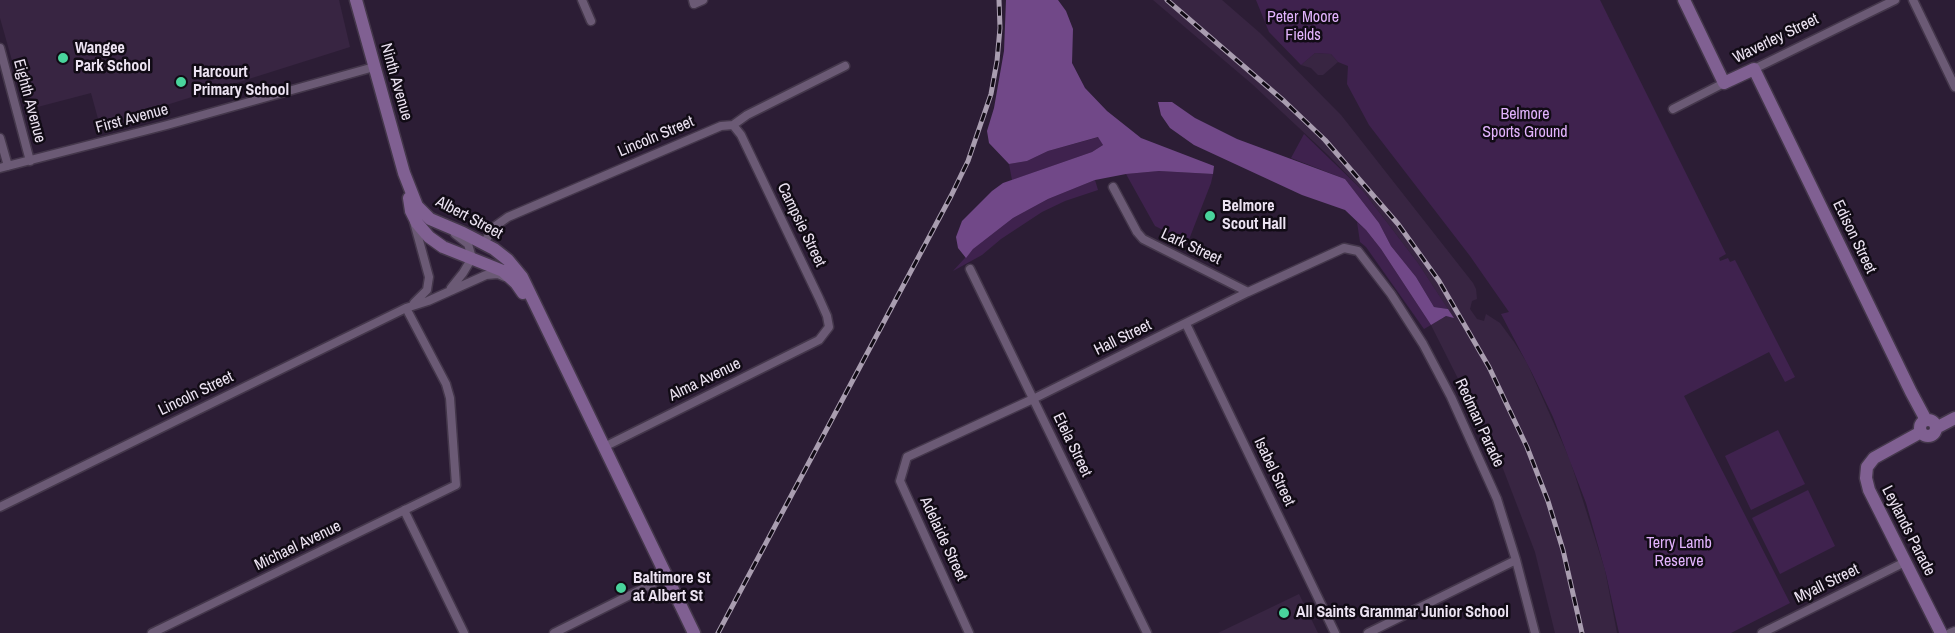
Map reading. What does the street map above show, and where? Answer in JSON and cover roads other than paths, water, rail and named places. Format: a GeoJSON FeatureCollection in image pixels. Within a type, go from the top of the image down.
{"type":"FeatureCollection","features":[{"type":"Feature","properties":{"kind":"main road","name":"Ninth Avenue"},"geometry":{"type":"LineString","coordinates":[[356,0],[404,173]]}},
{"type":"Feature","properties":{"kind":"main road"},"geometry":{"type":"LineString","coordinates":[[1684,0],[1724,82]]}},
{"type":"Feature","properties":{"kind":"main road","name":"Waverley Street"},"geometry":{"type":"LineString","coordinates":[[1724,82],[1754,69]]}},
{"type":"Feature","properties":{"kind":"main road","name":"Edison Street"},"geometry":{"type":"LineString","coordinates":[[1754,69],[1911,392],[1931,424]]}},
{"type":"Feature","properties":{"kind":"main road","name":"Albert Street"},"geometry":{"type":"LineString","coordinates":[[404,173],[411,211],[417,223],[429,237],[443,247],[494,267],[516,283],[555,346]]}},
{"type":"Feature","properties":{"kind":"main road","name":"Albert Street"},"geometry":{"type":"LineString","coordinates":[[404,173],[417,206],[423,214],[484,243],[508,260],[522,277],[694,633]]}},
{"type":"Feature","properties":{"kind":"main road"},"geometry":{"type":"LineString","coordinates":[[1931,424],[1955,418]]}},
{"type":"Feature","properties":{"kind":"main road","name":"Leylands Parade"},"geometry":{"type":"LineString","coordinates":[[1931,424],[1935,433],[1925,436],[1921,432],[1878,454],[1870,462],[1866,472],[1869,490],[1941,633]]}},
{"type":"Feature","properties":{"kind":"street"},"geometry":{"type":"LineString","coordinates":[[582,0],[591,21]]}},
{"type":"Feature","properties":{"kind":"street","name":"Waverley Street"},"geometry":{"type":"LineString","coordinates":[[1754,69],[1895,0]]}},
{"type":"Feature","properties":{"kind":"street"},"geometry":{"type":"LineString","coordinates":[[1912,0],[1955,87]]}},
{"type":"Feature","properties":{"kind":"street","name":"Eighth Avenue"},"geometry":{"type":"LineString","coordinates":[[0,48],[30,161]]}},
{"type":"Feature","properties":{"kind":"street","name":"Lincoln Street"},"geometry":{"type":"LineString","coordinates":[[484,243],[503,220],[721,126],[733,125],[747,115],[845,66]]}},
{"type":"Feature","properties":{"kind":"street","name":"First Avenue"},"geometry":{"type":"LineString","coordinates":[[4,167],[167,125],[374,67]]}},
{"type":"Feature","properties":{"kind":"street","name":"Waverley Street"},"geometry":{"type":"LineString","coordinates":[[1673,109],[1724,82]]}},
{"type":"Feature","properties":{"kind":"street","name":"Campsie Street"},"geometry":{"type":"LineString","coordinates":[[733,125],[741,135],[827,316],[829,327],[819,340]]}},
{"type":"Feature","properties":{"kind":"street"},"geometry":{"type":"LineString","coordinates":[[0,138],[4,167]]}},
{"type":"Feature","properties":{"kind":"street","name":"Lark Street"},"geometry":{"type":"LineString","coordinates":[[1113,187],[1143,239],[1248,292]]}},
{"type":"Feature","properties":{"kind":"street","name":"Lincoln Street"},"geometry":{"type":"LineString","coordinates":[[406,308],[424,295],[429,284],[428,270],[411,211]]}},
{"type":"Feature","properties":{"kind":"street"},"geometry":{"type":"LineString","coordinates":[[440,223],[468,244],[472,258],[448,292]]}},
{"type":"Feature","properties":{"kind":"street","name":"Hall Street"},"geometry":{"type":"LineString","coordinates":[[907,457],[1033,399],[1248,292],[1338,250],[1352,248]]}},
{"type":"Feature","properties":{"kind":"street","name":"Redman Parade"},"geometry":{"type":"LineString","coordinates":[[1352,248],[1365,259],[1391,294],[1434,365],[1478,454],[1497,499],[1535,633]]}},
{"type":"Feature","properties":{"kind":"street","name":"Etela Street"},"geometry":{"type":"LineString","coordinates":[[970,269],[1147,633]]}},
{"type":"Feature","properties":{"kind":"street","name":"Lincoln Street"},"geometry":{"type":"LineString","coordinates":[[0,507],[406,308],[491,274],[498,274],[516,283]]}},
{"type":"Feature","properties":{"kind":"street","name":"Michael Avenue"},"geometry":{"type":"LineString","coordinates":[[152,633],[456,485],[450,398],[446,384],[406,308]]}},
{"type":"Feature","properties":{"kind":"street","name":"Isabel Street"},"geometry":{"type":"LineString","coordinates":[[1186,324],[1335,633]]}},
{"type":"Feature","properties":{"kind":"street","name":"Alma Avenue"},"geometry":{"type":"LineString","coordinates":[[604,447],[819,340]]}},
{"type":"Feature","properties":{"kind":"street","name":"Adelaide Street"},"geometry":{"type":"LineString","coordinates":[[907,457],[900,481],[969,633]]}},
{"type":"Feature","properties":{"kind":"street"},"geometry":{"type":"LineString","coordinates":[[404,510],[464,633]]}},
{"type":"Feature","properties":{"kind":"street"},"geometry":{"type":"LineString","coordinates":[[1368,633],[1516,560]]}},
{"type":"Feature","properties":{"kind":"street","name":"Myall Street"},"geometry":{"type":"LineString","coordinates":[[1762,633],[1905,562]]}},
{"type":"Feature","properties":{"kind":"street"},"geometry":{"type":"LineString","coordinates":[[554,633],[666,577]]}},
{"type":"Feature","properties":{"kind":"street"},"geometry":{"type":"LineString","coordinates":[[1950,633],[1955,631]]}},
{"type":"Feature","properties":{"kind":"railway"},"geometry":{"type":"LineString","coordinates":[[718,633],[968,161],[991,94],[1000,28],[999,0]]}},
{"type":"Feature","properties":{"kind":"railway"},"geometry":{"type":"LineString","coordinates":[[1167,0],[1284,101],[1325,140],[1398,224],[1439,281],[1489,367],[1527,447],[1548,501],[1563,550],[1582,633]]}},
{"type":"Feature","properties":{"kind":"place","name":"Wangee Park School"},"geometry":{"type":"Point","coordinates":[63,58]}},
{"type":"Feature","properties":{"kind":"place","name":"Harcourt Primary School"},"geometry":{"type":"Point","coordinates":[181,82]}},
{"type":"Feature","properties":{"kind":"place","name":"Belmore Scout Hall"},"geometry":{"type":"Point","coordinates":[1210,216]}},
{"type":"Feature","properties":{"kind":"place","name":"Baltimore St at Albert St"},"geometry":{"type":"Point","coordinates":[621,588]}},
{"type":"Feature","properties":{"kind":"place","name":"All Saints Grammar Junior School"},"geometry":{"type":"Point","coordinates":[1284,613]}},
{"type":"Feature","properties":{"kind":"park label","name":"Peter Moore Fields"},"geometry":{"type":"Point","coordinates":[1303,27]}},
{"type":"Feature","properties":{"kind":"park label","name":"Belmore Sports Ground"},"geometry":{"type":"Point","coordinates":[1525,124]}},
{"type":"Feature","properties":{"kind":"park label","name":"Terry Lamb Reserve"},"geometry":{"type":"Point","coordinates":[1679,553]}}]}
